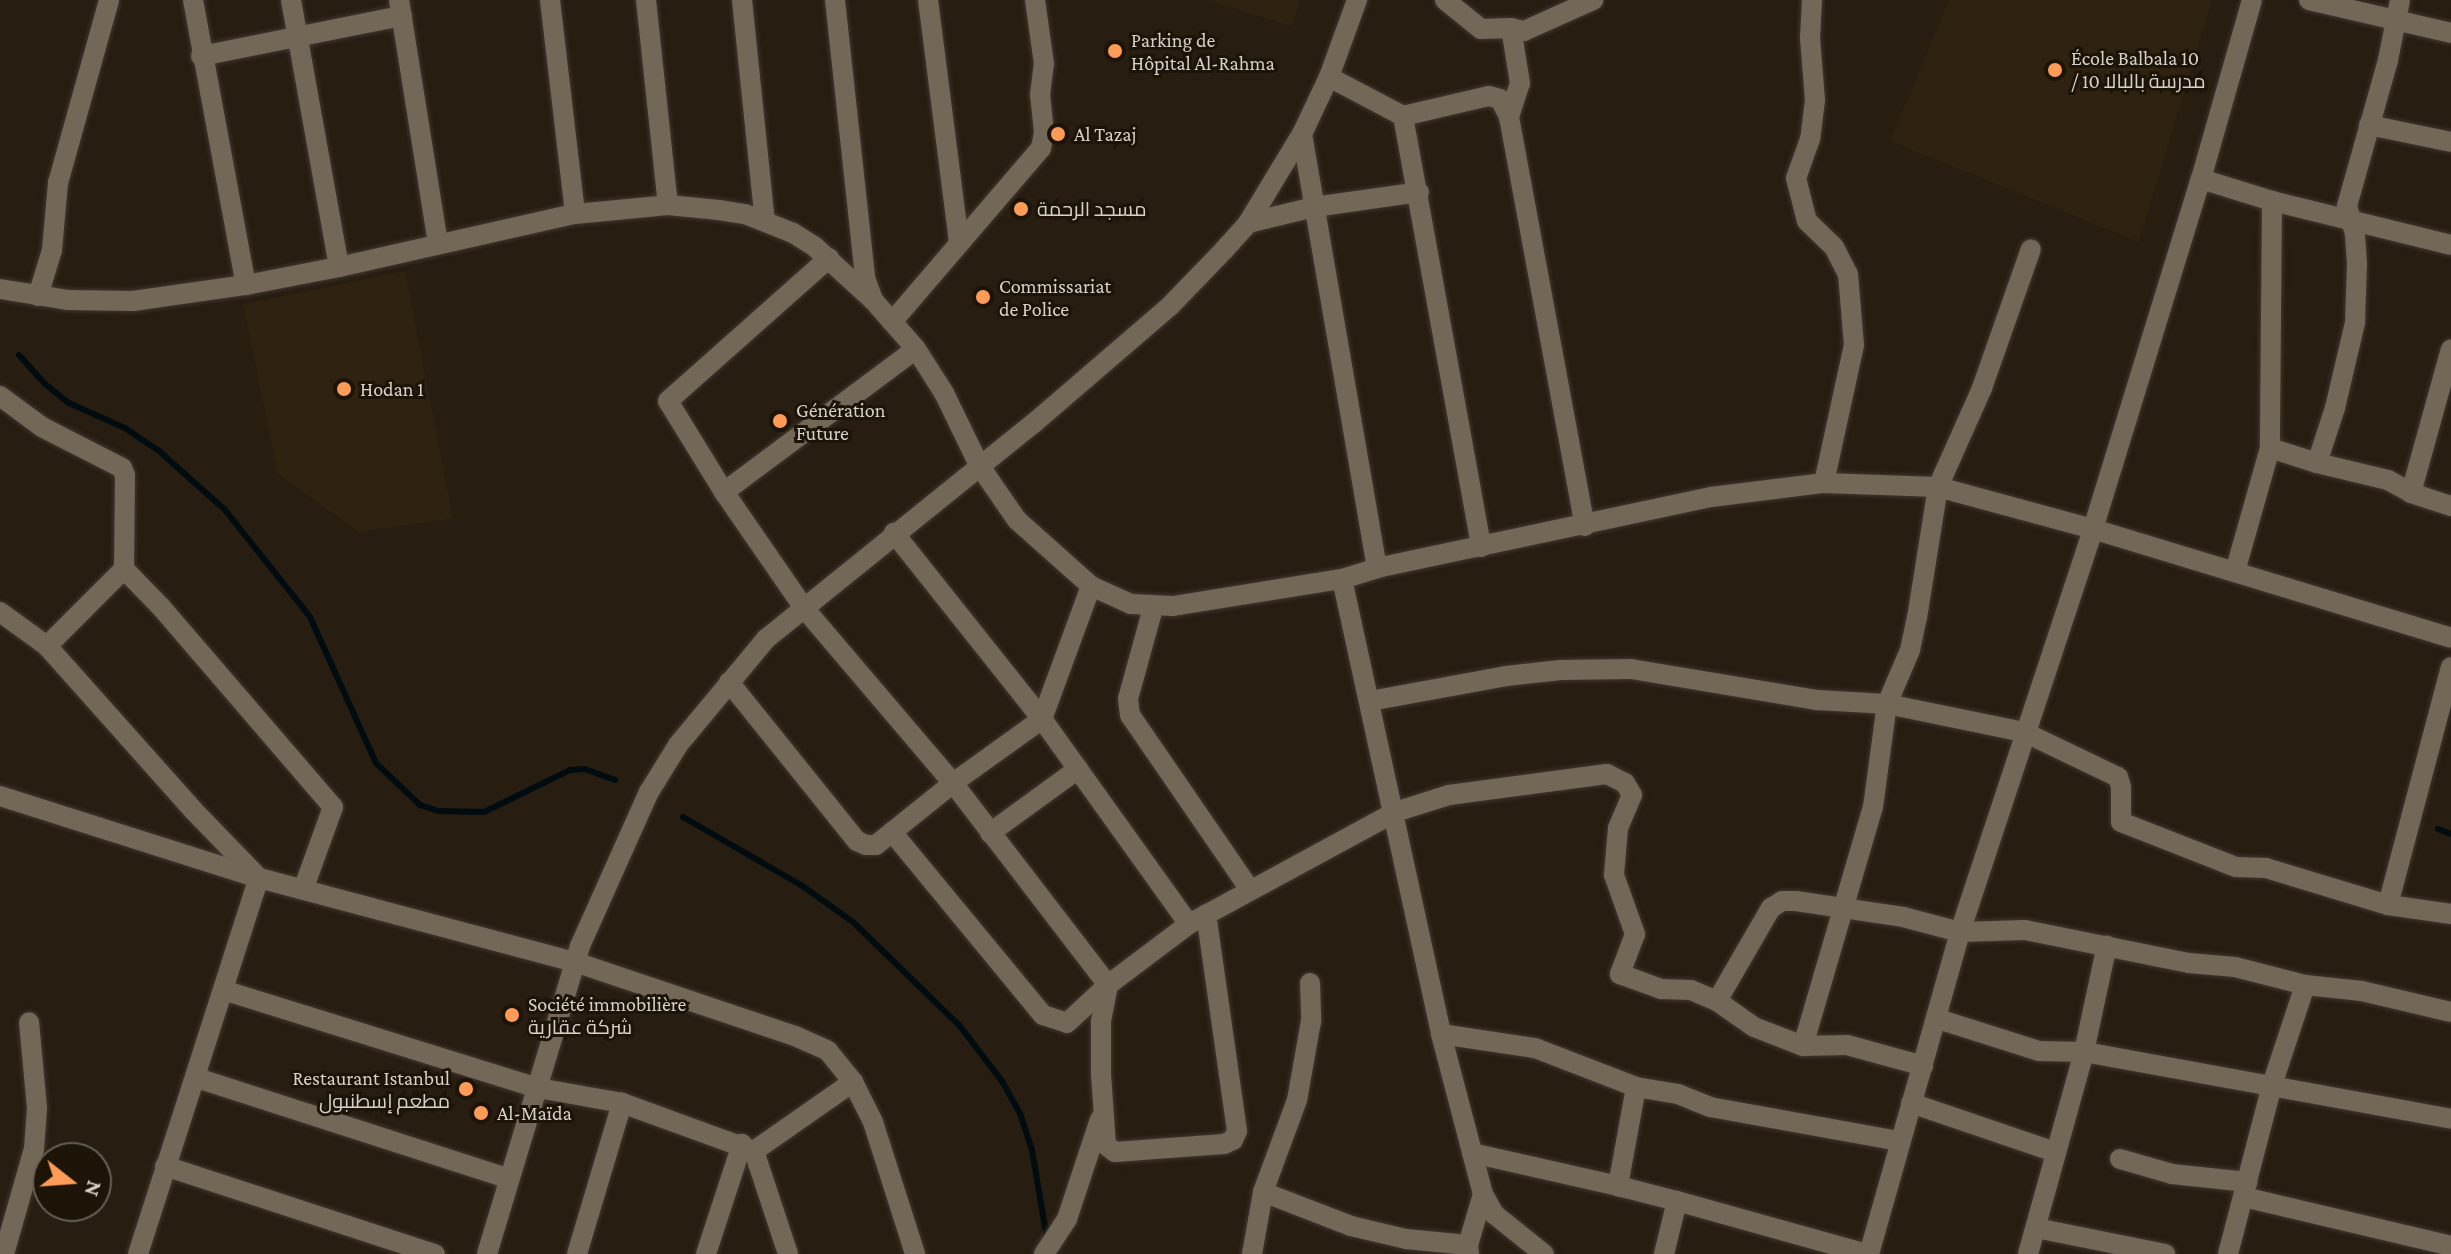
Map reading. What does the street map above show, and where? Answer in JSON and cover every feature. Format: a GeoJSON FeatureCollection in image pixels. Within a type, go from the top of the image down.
{"type":"FeatureCollection","features":[{"type":"Feature","properties":{"kind":"street"},"geometry":{"type":"LineString","coordinates":[[38,296],[52,250],[58,183],[109,0]]}},
{"type":"Feature","properties":{"kind":"street"},"geometry":{"type":"LineString","coordinates":[[193,0],[246,285]]}},
{"type":"Feature","properties":{"kind":"street"},"geometry":{"type":"LineString","coordinates":[[291,0],[339,267]]}},
{"type":"Feature","properties":{"kind":"street"},"geometry":{"type":"LineString","coordinates":[[550,0],[575,214]]}},
{"type":"Feature","properties":{"kind":"street"},"geometry":{"type":"LineString","coordinates":[[646,0],[668,205]]}},
{"type":"Feature","properties":{"kind":"street"},"geometry":{"type":"LineString","coordinates":[[742,0],[765,221]]}},
{"type":"Feature","properties":{"kind":"street"},"geometry":{"type":"LineString","coordinates":[[835,0],[865,278],[873,300]]}},
{"type":"Feature","properties":{"kind":"street"},"geometry":{"type":"LineString","coordinates":[[928,0],[959,241]]}},
{"type":"Feature","properties":{"kind":"street"},"geometry":{"type":"LineString","coordinates":[[892,322],[1044,140],[1040,95],[1044,64],[1035,0]]}},
{"type":"Feature","properties":{"kind":"street"},"geometry":{"type":"LineString","coordinates":[[487,1254],[575,962],[649,792],[678,745],[766,639],[1034,423],[1170,306],[1248,223],[1302,134],[1329,77],[1357,0]]}},
{"type":"Feature","properties":{"kind":"street"},"geometry":{"type":"LineString","coordinates":[[1445,0],[1481,29],[1524,31],[1593,0]]}},
{"type":"Feature","properties":{"kind":"street"},"geometry":{"type":"LineString","coordinates":[[1812,0],[1810,38],[1815,100],[1810,139],[1796,178],[1807,221],[1834,247],[1848,274],[1854,345],[1824,483]]}},
{"type":"Feature","properties":{"kind":"street"},"geometry":{"type":"LineString","coordinates":[[1472,1153],[1677,1201],[1868,1254],[1899,1141],[1938,1019],[1960,932],[2093,529],[2201,179],[2252,0]]}},
{"type":"Feature","properties":{"kind":"street"},"geometry":{"type":"LineString","coordinates":[[2309,0],[2451,33]]}},
{"type":"Feature","properties":{"kind":"street"},"geometry":{"type":"LineString","coordinates":[[2317,463],[2335,408],[2355,323],[2357,264],[2347,206],[2400,0]]}},
{"type":"Feature","properties":{"kind":"street"},"geometry":{"type":"LineString","coordinates":[[201,56],[401,8],[438,243]]}},
{"type":"Feature","properties":{"kind":"street"},"geometry":{"type":"LineString","coordinates":[[1509,117],[1520,83],[1511,28]]}},
{"type":"Feature","properties":{"kind":"street"},"geometry":{"type":"LineString","coordinates":[[1329,77],[1403,116],[1489,96],[1500,99],[1509,117],[1585,526]]}},
{"type":"Feature","properties":{"kind":"street"},"geometry":{"type":"LineString","coordinates":[[1403,116],[1481,547]]}},
{"type":"Feature","properties":{"kind":"street"},"geometry":{"type":"LineString","coordinates":[[2369,125],[2451,142]]}},
{"type":"Feature","properties":{"kind":"street"},"geometry":{"type":"LineString","coordinates":[[1302,134],[1377,568]]}},
{"type":"Feature","properties":{"kind":"street"},"geometry":{"type":"LineString","coordinates":[[2201,179],[2272,201],[2451,245]]}},
{"type":"Feature","properties":{"kind":"street"},"geometry":{"type":"LineString","coordinates":[[1248,223],[1314,207],[1419,192]]}},
{"type":"Feature","properties":{"kind":"street"},"geometry":{"type":"LineString","coordinates":[[2235,572],[2270,448],[2272,201]]}},
{"type":"Feature","properties":{"kind":"street"},"geometry":{"type":"LineString","coordinates":[[0,289],[38,296],[133,301],[246,285],[339,267],[575,214],[668,205],[745,214],[793,233],[829,258],[873,300],[916,349],[944,393],[979,465],[1017,520],[1047,550],[1091,586],[1131,604],[1153,608],[1342,579],[1377,568],[1711,497],[1824,483],[1938,487],[2093,529],[2451,638]]}},
{"type":"Feature","properties":{"kind":"street"},"geometry":{"type":"LineString","coordinates":[[1803,1046],[1873,807],[1887,704],[1915,629],[1938,487],[1982,388],[2031,249]]}},
{"type":"Feature","properties":{"kind":"street"},"geometry":{"type":"LineString","coordinates":[[829,258],[668,401],[724,492],[804,608],[953,783],[1108,985],[1101,1021],[1106,1145],[1115,1152],[1233,1140],[1237,1131],[1198,919],[894,533]]}},
{"type":"Feature","properties":{"kind":"street"},"geometry":{"type":"LineString","coordinates":[[724,492],[916,349]]}},
{"type":"Feature","properties":{"kind":"street"},"geometry":{"type":"LineString","coordinates":[[2411,493],[2451,349]]}},
{"type":"Feature","properties":{"kind":"street"},"geometry":{"type":"LineString","coordinates":[[0,396],[67,443],[122,468],[127,507],[124,569],[47,646]]}},
{"type":"Feature","properties":{"kind":"street"},"geometry":{"type":"LineString","coordinates":[[2270,448],[2388,480],[2411,493],[2451,506]]}},
{"type":"Feature","properties":{"kind":"street"},"geometry":{"type":"LineString","coordinates":[[124,569],[161,607],[333,807],[303,890]]}},
{"type":"Feature","properties":{"kind":"street"},"geometry":{"type":"LineString","coordinates":[[1342,579],[1441,1034],[1483,1194],[1494,1214],[1544,1254]]}},
{"type":"Feature","properties":{"kind":"street"},"geometry":{"type":"LineString","coordinates":[[729,682],[857,841],[876,845],[953,783],[1042,719],[1091,586]]}},
{"type":"Feature","properties":{"kind":"street"},"geometry":{"type":"LineString","coordinates":[[1153,608],[1128,699],[1130,715],[1249,888]]}},
{"type":"Feature","properties":{"kind":"street"},"geometry":{"type":"LineString","coordinates":[[0,612],[47,646],[194,811],[259,878]]}},
{"type":"Feature","properties":{"kind":"street"},"geometry":{"type":"LineString","coordinates":[[2388,905],[2451,667]]}},
{"type":"Feature","properties":{"kind":"street"},"geometry":{"type":"LineString","coordinates":[[1370,701],[1506,676],[1561,670],[1631,669],[1817,700],[1887,704],[2024,732],[2118,777],[2121,787],[2119,819],[2126,825],[2236,867],[2266,868],[2388,905],[2451,914]]}},
{"type":"Feature","properties":{"kind":"street"},"geometry":{"type":"LineString","coordinates":[[990,833],[1078,769]]}},
{"type":"Feature","properties":{"kind":"street"},"geometry":{"type":"LineString","coordinates":[[892,832],[1043,1015],[1067,1023],[1108,985],[1198,919],[1249,888],[1395,812],[1449,795],[1607,774],[1625,783],[1632,795],[1618,828],[1614,875],[1635,934],[1620,974],[1661,989],[1691,990],[1717,1001],[1754,1027],[1803,1046],[1847,1045],[1923,1066]]}},
{"type":"Feature","properties":{"kind":"street"},"geometry":{"type":"LineString","coordinates":[[0,796],[259,878],[575,962],[795,1036],[828,1051],[853,1082],[873,1122],[915,1254]]}},
{"type":"Feature","properties":{"kind":"street"},"geometry":{"type":"LineString","coordinates":[[142,1253],[165,1166],[197,1078],[259,878]]}},
{"type":"Feature","properties":{"kind":"street"},"geometry":{"type":"LineString","coordinates":[[1717,1001],[1771,908],[1782,901],[1846,907],[1960,932],[2025,930],[2189,963],[2235,967],[2305,985],[2362,991],[2451,1012]]}},
{"type":"Feature","properties":{"kind":"street"},"geometry":{"type":"LineString","coordinates":[[2028,1254],[2084,1052],[2107,945]]}},
{"type":"Feature","properties":{"kind":"street"},"geometry":{"type":"LineString","coordinates":[[1252,1254],[1263,1192],[1297,1100],[1311,1021],[1310,983]]}},
{"type":"Feature","properties":{"kind":"street"},"geometry":{"type":"LineString","coordinates":[[2228,1254],[2272,1085],[2305,985]]}},
{"type":"Feature","properties":{"kind":"street"},"geometry":{"type":"LineString","coordinates":[[223,990],[538,1088],[622,1103],[748,1148],[788,1254]]}},
{"type":"Feature","properties":{"kind":"street"},"geometry":{"type":"LineString","coordinates":[[1938,1019],[2039,1051],[2084,1052],[2451,1119]]}},
{"type":"Feature","properties":{"kind":"street"},"geometry":{"type":"LineString","coordinates":[[4,1254],[34,1149],[37,1108],[29,1022]]}},
{"type":"Feature","properties":{"kind":"street"},"geometry":{"type":"LineString","coordinates":[[1441,1034],[1535,1048],[1636,1087],[1786,1123],[1899,1141]]}},
{"type":"Feature","properties":{"kind":"street"},"geometry":{"type":"LineString","coordinates":[[197,1078],[509,1179]]}},
{"type":"Feature","properties":{"kind":"street"},"geometry":{"type":"LineString","coordinates":[[706,1254],[748,1148],[853,1082]]}},
{"type":"Feature","properties":{"kind":"street"},"geometry":{"type":"LineString","coordinates":[[1618,1186],[1636,1087]]}},
{"type":"Feature","properties":{"kind":"street"},"geometry":{"type":"LineString","coordinates":[[577,1254],[622,1103]]}},
{"type":"Feature","properties":{"kind":"street"},"geometry":{"type":"LineString","coordinates":[[1911,1103],[2055,1152]]}},
{"type":"Feature","properties":{"kind":"street"},"geometry":{"type":"LineString","coordinates":[[1044,1254],[1067,1219],[1104,1108]]}},
{"type":"Feature","properties":{"kind":"street"},"geometry":{"type":"LineString","coordinates":[[2120,1159],[2172,1174],[2246,1189],[2451,1246]]}},
{"type":"Feature","properties":{"kind":"street"},"geometry":{"type":"LineString","coordinates":[[165,1166],[435,1254]]}},
{"type":"Feature","properties":{"kind":"street"},"geometry":{"type":"LineString","coordinates":[[1263,1192],[1351,1226],[1468,1249],[1483,1194]]}},
{"type":"Feature","properties":{"kind":"street"},"geometry":{"type":"LineString","coordinates":[[1664,1254],[1677,1201]]}},
{"type":"Feature","properties":{"kind":"street"},"geometry":{"type":"LineString","coordinates":[[2036,1228],[2165,1254]]}},
{"type":"Feature","properties":{"kind":"shaded area"},"geometry":{"type":"Polygon","coordinates":[[[1206,0],[1300,0],[1292,26],[1206,0]]]}},
{"type":"Feature","properties":{"kind":"shaded area","name":"École Balbala 10 / مدرسة بالبالا 10"},"geometry":{"type":"Polygon","coordinates":[[[1949,0],[2212,0],[2139,242],[1890,141],[1949,0]]]}},
{"type":"Feature","properties":{"kind":"shaded area","name":"Hodan 1"},"geometry":{"type":"Polygon","coordinates":[[[405,271],[453,518],[359,532],[278,474],[243,304],[405,271]]]}},
{"type":"Feature","properties":{"kind":"waterway"},"geometry":{"type":"LineString","coordinates":[[19,355],[44,383],[69,403],[125,428],[158,450],[225,510],[310,617],[376,763],[420,805],[438,811],[484,812],[570,770],[585,769],[615,780]]}},
{"type":"Feature","properties":{"kind":"waterway"},"geometry":{"type":"LineString","coordinates":[[683,817],[801,885],[853,922],[959,1025],[1002,1081],[1020,1113],[1032,1150],[1047,1239]]}},
{"type":"Feature","properties":{"kind":"waterway"},"geometry":{"type":"LineString","coordinates":[[2438,829],[2451,834]]}},
{"type":"Feature","properties":{"kind":"place","name":"Parking de Hôpital Al-Rahma"},"geometry":{"type":"Point","coordinates":[1115,51]}},
{"type":"Feature","properties":{"kind":"place","name":"École Balbala 10 / مدرسة بالبالا 10"},"geometry":{"type":"Point","coordinates":[2055,70]}},
{"type":"Feature","properties":{"kind":"place","name":"Al Tazaj"},"geometry":{"type":"Point","coordinates":[1058,134]}},
{"type":"Feature","properties":{"kind":"place","name":"مسجد الرحمة"},"geometry":{"type":"Point","coordinates":[1021,209]}},
{"type":"Feature","properties":{"kind":"place","name":"Commissariat de Police"},"geometry":{"type":"Point","coordinates":[983,297]}},
{"type":"Feature","properties":{"kind":"place","name":"Hodan 1"},"geometry":{"type":"Point","coordinates":[344,389]}},
{"type":"Feature","properties":{"kind":"place","name":"Génération Future"},"geometry":{"type":"Point","coordinates":[780,421]}},
{"type":"Feature","properties":{"kind":"place","name":"Société immobilière شركة عقارية"},"geometry":{"type":"Point","coordinates":[512,1015]}},
{"type":"Feature","properties":{"kind":"place","name":"Restaurant Istanbul مطعم إسطنبول"},"geometry":{"type":"Point","coordinates":[466,1089]}},
{"type":"Feature","properties":{"kind":"place","name":"Al-Maïda"},"geometry":{"type":"Point","coordinates":[481,1113]}}]}
